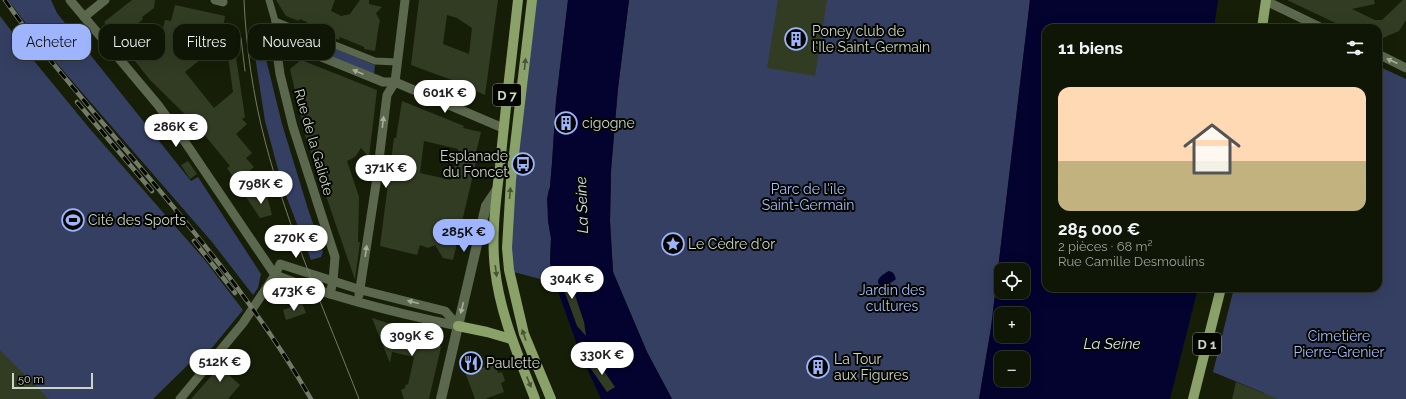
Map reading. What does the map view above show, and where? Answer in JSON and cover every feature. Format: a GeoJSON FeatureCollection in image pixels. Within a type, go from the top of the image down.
{"type":"FeatureCollection","features":[{"type":"Feature","properties":{"kind":"main road","name":"D 7"},"geometry":{"type":"LineString","coordinates":[[518,0],[496,191],[493,246],[495,270],[502,308],[511,339],[535,399]]}},
{"type":"Feature","properties":{"kind":"main road","name":"D 7"},"geometry":{"type":"LineString","coordinates":[[532,0],[511,180],[507,248],[509,270],[524,334],[551,398]]}},
{"type":"Feature","properties":{"kind":"main road"},"geometry":{"type":"LineString","coordinates":[[1263,24],[1266,1]]}},
{"type":"Feature","properties":{"kind":"main road","name":"D 1"},"geometry":{"type":"LineString","coordinates":[[1193,399],[1219,292]]}},
{"type":"Feature","properties":{"kind":"main road"},"geometry":{"type":"LineString","coordinates":[[458,326],[491,332],[511,339]]}},
{"type":"Feature","properties":{"kind":"street"},"geometry":{"type":"LineString","coordinates":[[70,0],[158,105],[185,142],[275,275],[358,302],[458,326]]}},
{"type":"Feature","properties":{"kind":"street"},"geometry":{"type":"LineString","coordinates":[[84,17],[105,0]]}},
{"type":"Feature","properties":{"kind":"street"},"geometry":{"type":"LineString","coordinates":[[269,0],[276,24]]}},
{"type":"Feature","properties":{"kind":"street"},"geometry":{"type":"LineString","coordinates":[[358,302],[361,290],[387,94],[395,82],[404,0]]}},
{"type":"Feature","properties":{"kind":"street"},"geometry":{"type":"LineString","coordinates":[[1266,1],[1314,24]]}},
{"type":"Feature","properties":{"kind":"street"},"geometry":{"type":"LineString","coordinates":[[275,21],[282,24]]}},
{"type":"Feature","properties":{"kind":"street"},"geometry":{"type":"LineString","coordinates":[[335,45],[375,61],[397,62]]}},
{"type":"Feature","properties":{"kind":"street"},"geometry":{"type":"LineString","coordinates":[[1382,56],[1406,68]]}},
{"type":"Feature","properties":{"kind":"street","name":"Rue de la Galiote"},"geometry":{"type":"LineString","coordinates":[[278,60],[293,127],[335,257],[333,281],[330,294]]}},
{"type":"Feature","properties":{"kind":"street"},"geometry":{"type":"LineString","coordinates":[[327,60],[383,82],[395,82],[503,128]]}},
{"type":"Feature","properties":{"kind":"street"},"geometry":{"type":"LineString","coordinates":[[441,399],[486,206],[496,191]]}},
{"type":"Feature","properties":{"kind":"street"},"geometry":{"type":"LineString","coordinates":[[265,260],[361,290],[446,311],[458,326]]}},
{"type":"Feature","properties":{"kind":"street"},"geometry":{"type":"LineString","coordinates":[[180,399],[243,323],[275,275],[280,264]]}},
{"type":"Feature","properties":{"kind":"green space"},"geometry":{"type":"Polygon","coordinates":[[[8,0],[51,0],[57,13],[66,24],[26,24],[8,0]]]}},
{"type":"Feature","properties":{"kind":"green space"},"geometry":{"type":"Polygon","coordinates":[[[535,0],[568,0],[556,101],[550,187],[548,192],[548,221],[551,238],[550,263],[555,283],[510,271],[514,162],[535,0]]]}},
{"type":"Feature","properties":{"kind":"green space","name":"Parc de l'île Saint-Germain"},"geometry":{"type":"Polygon","coordinates":[[[629,0],[1030,0],[999,263],[994,263],[994,299],[991,328],[979,399],[672,399],[647,352],[613,272],[610,221],[611,170],[618,88],[629,0]]]}},
{"type":"Feature","properties":{"kind":"green space","name":"Cité des Sports"},"geometry":{"type":"Polygon","coordinates":[[[0,16],[12,32],[12,60],[33,60],[90,129],[203,258],[243,310],[206,355],[202,351],[153,399],[0,399],[0,16]]]}},
{"type":"Feature","properties":{"kind":"green space"},"geometry":{"type":"Polygon","coordinates":[[[335,49],[375,65],[374,74],[335,58],[335,49]]]}},
{"type":"Feature","properties":{"kind":"green space"},"geometry":{"type":"Polygon","coordinates":[[[91,56],[191,181],[198,177],[261,274],[258,288],[253,295],[212,242],[54,60],[91,60],[91,56]]]}},
{"type":"Feature","properties":{"kind":"green space"},"geometry":{"type":"Polygon","coordinates":[[[256,60],[266,60],[282,124],[323,252],[321,257],[311,260],[283,188],[265,121],[256,60]]]}},
{"type":"Feature","properties":{"kind":"green space","name":"Cimetière Pierre-Grenier"},"geometry":{"type":"Polygon","coordinates":[[[1382,68],[1406,79],[1406,399],[1263,399],[1264,393],[1213,372],[1233,292],[1382,292],[1382,68]]]}},
{"type":"Feature","properties":{"kind":"water","name":"La Seine"},"geometry":{"type":"Polygon","coordinates":[[[568,0],[629,0],[618,88],[611,170],[610,221],[613,272],[647,352],[672,399],[601,399],[580,353],[555,283],[550,263],[551,238],[548,221],[547,198],[550,187],[556,101],[568,0]]]}},
{"type":"Feature","properties":{"kind":"water","name":"La Seine"},"geometry":{"type":"Polygon","coordinates":[[[1030,0],[1218,0],[1215,24],[1042,24],[1042,292],[1197,292],[1170,399],[979,399],[994,299],[1030,299],[1030,263],[999,263],[1030,0]]]}},
{"type":"Feature","properties":{"kind":"water"},"geometry":{"type":"Polygon","coordinates":[[[889,271],[893,273],[896,279],[881,286],[878,280],[889,271]]]}},
{"type":"Feature","properties":{"kind":"building"},"geometry":{"type":"Polygon","coordinates":[[[132,0],[155,0],[154,8],[142,17],[143,19],[137,24],[106,24],[104,22],[132,0]]]}},
{"type":"Feature","properties":{"kind":"building"},"geometry":{"type":"Polygon","coordinates":[[[276,0],[335,0],[331,11],[341,16],[350,14],[360,0],[369,0],[369,4],[382,7],[376,13],[380,21],[375,51],[364,49],[364,47],[340,37],[339,40],[335,38],[335,24],[311,24],[300,19],[299,21],[286,16],[276,0]]]}},
{"type":"Feature","properties":{"kind":"building"},"geometry":{"type":"Polygon","coordinates":[[[419,0],[498,0],[485,95],[467,87],[468,86],[411,65],[419,0]],[[447,15],[443,44],[469,54],[472,28],[457,18],[447,15]]]}},
{"type":"Feature","properties":{"kind":"building","name":"Poney club de l'Ile Saint-Germain"},"geometry":{"type":"Polygon","coordinates":[[[778,0],[827,0],[815,76],[767,68],[778,0]]]}},
{"type":"Feature","properties":{"kind":"building"},"geometry":{"type":"Polygon","coordinates":[[[1287,0],[1374,0],[1375,4],[1352,9],[1375,20],[1382,20],[1403,0],[1406,0],[1406,20],[1399,31],[1382,38],[1382,24],[1338,24],[1287,0]]]}},
{"type":"Feature","properties":{"kind":"building"},"geometry":{"type":"Polygon","coordinates":[[[175,5],[225,16],[224,24],[173,24],[173,60],[200,60],[185,72],[214,108],[233,92],[229,60],[236,60],[245,117],[242,119],[247,124],[236,134],[252,153],[246,158],[254,167],[241,178],[239,176],[235,180],[227,168],[230,166],[198,127],[150,80],[134,60],[165,60],[164,24],[165,20],[171,21],[175,5]]]}},
{"type":"Feature","properties":{"kind":"building"},"geometry":{"type":"Polygon","coordinates":[[[301,60],[377,90],[369,157],[361,148],[355,157],[347,161],[359,197],[358,242],[360,242],[355,280],[305,135],[290,69],[301,60]]]}},
{"type":"Feature","properties":{"kind":"building"},"geometry":{"type":"Polygon","coordinates":[[[402,101],[464,126],[463,128],[481,132],[475,157],[477,158],[453,260],[443,258],[435,245],[428,248],[420,245],[417,255],[380,246],[394,138],[396,138],[402,101]],[[424,141],[420,173],[451,180],[458,149],[424,141]]]}},
{"type":"Feature","properties":{"kind":"building"},"geometry":{"type":"Polygon","coordinates":[[[188,161],[197,174],[190,179],[181,165],[188,161]]]}},
{"type":"Feature","properties":{"kind":"building"},"geometry":{"type":"Polygon","coordinates":[[[266,192],[272,215],[260,218],[246,197],[266,192]]]}},
{"type":"Feature","properties":{"kind":"building"},"geometry":{"type":"Polygon","coordinates":[[[562,269],[567,271],[584,322],[586,336],[577,326],[559,276],[559,270],[562,269]]]}},
{"type":"Feature","properties":{"kind":"building"},"geometry":{"type":"Polygon","coordinates":[[[302,303],[306,313],[286,320],[283,310],[302,303]]]}},
{"type":"Feature","properties":{"kind":"building"},"geometry":{"type":"Polygon","coordinates":[[[372,318],[403,328],[402,330],[435,338],[441,347],[429,399],[404,399],[401,390],[405,388],[406,384],[408,385],[414,357],[392,352],[390,363],[372,318]]]}},
{"type":"Feature","properties":{"kind":"building"},"geometry":{"type":"Polygon","coordinates":[[[0,350],[49,399],[0,399],[0,350]]]}},
{"type":"Feature","properties":{"kind":"building"},"geometry":{"type":"Polygon","coordinates":[[[229,356],[239,363],[229,375],[240,385],[228,399],[191,399],[229,356]]]}},
{"type":"Feature","properties":{"kind":"building","name":"La Tour aux Figures"},"geometry":{"type":"Polygon","coordinates":[[[818,359],[825,364],[826,367],[821,374],[818,375],[811,370],[810,367],[815,360],[818,359]]]}},
{"type":"Feature","properties":{"kind":"building"},"geometry":{"type":"Polygon","coordinates":[[[597,361],[615,387],[607,392],[589,366],[597,361]]]}},
{"type":"Feature","properties":{"kind":"building"},"geometry":{"type":"Polygon","coordinates":[[[495,364],[498,373],[502,372],[505,381],[501,383],[504,392],[485,399],[475,399],[464,369],[474,366],[476,370],[495,364]]]}},
{"type":"Feature","properties":{"kind":"building"},"geometry":{"type":"Polygon","coordinates":[[[1236,382],[1278,399],[1232,399],[1236,382]]]}},
{"type":"Feature","properties":{"kind":"tram line"},"geometry":{"type":"LineString","coordinates":[[244,0],[248,53],[254,89],[261,124],[274,174],[308,271],[359,399]]}},
{"type":"Feature","properties":{"kind":"tram line"},"geometry":{"type":"LineString","coordinates":[[241,38],[245,71]]}},
{"type":"Feature","properties":{"kind":"railway"},"geometry":{"type":"LineString","coordinates":[[5,0],[54,65],[189,225],[241,292],[289,362],[311,399]]}},
{"type":"Feature","properties":{"kind":"railway"},"geometry":{"type":"LineString","coordinates":[[77,102],[152,191]]}},
{"type":"Feature","properties":{"kind":"railway"},"geometry":{"type":"LineString","coordinates":[[194,241],[235,293]]}},
{"type":"Feature","properties":{"kind":"place","name":"Poney club de l'Ile Saint-Germain"},"geometry":{"type":"Point","coordinates":[796,39]}},
{"type":"Feature","properties":{"kind":"place","name":"cigogne"},"geometry":{"type":"Point","coordinates":[566,123]}},
{"type":"Feature","properties":{"kind":"place","name":"Esplanade du Foncet"},"geometry":{"type":"Point","coordinates":[523,164]}},
{"type":"Feature","properties":{"kind":"place","name":"Cité des Sports"},"geometry":{"type":"Point","coordinates":[73,220]}},
{"type":"Feature","properties":{"kind":"place","name":"Le Cèdre d'or"},"geometry":{"type":"Point","coordinates":[673,244]}},
{"type":"Feature","properties":{"kind":"place","name":"Paulette"},"geometry":{"type":"Point","coordinates":[471,363]}},
{"type":"Feature","properties":{"kind":"place","name":"La Tour aux Figures"},"geometry":{"type":"Point","coordinates":[818,367]}},
{"type":"Feature","properties":{"kind":"park label","name":"Jardin des cultures"},"geometry":{"type":"Point","coordinates":[892,298]}}]}
